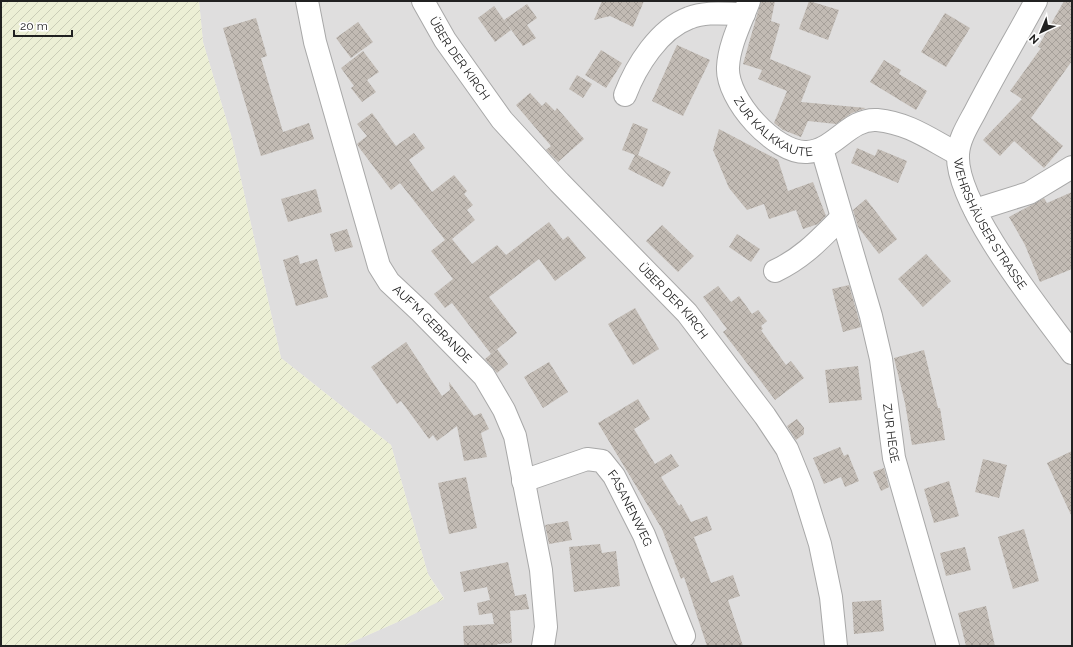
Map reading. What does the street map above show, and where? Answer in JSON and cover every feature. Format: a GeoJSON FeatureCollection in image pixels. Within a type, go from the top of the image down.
{"type":"FeatureCollection","features":[{"type":"Feature","properties":{"kind":"street","name":"AUF'M GEBRANDE"},"geometry":{"type":"LineString","coordinates":[[307,1],[315,42],[379,266],[388,282],[471,361],[494,391],[515,436],[541,570],[546,627],[543,646]]}},
{"type":"Feature","properties":{"kind":"street","name":"ÜBER DER KIRCH"},"geometry":{"type":"LineString","coordinates":[[423,1],[445,40],[502,120],[565,188],[687,313],[745,387],[772,427],[790,457],[802,486],[820,544],[831,597],[836,646]]}},
{"type":"Feature","properties":{"kind":"street","name":"WEHRSHÄUSER STRASSE"},"geometry":{"type":"LineString","coordinates":[[1036,1],[975,112],[960,145],[958,154],[961,179],[987,233],[1072,353]]}},
{"type":"Feature","properties":{"kind":"street","name":"ZUR KALKKAUTE"},"geometry":{"type":"LineString","coordinates":[[625,95],[632,75],[641,62],[672,27],[688,18],[746,7],[731,50],[728,68],[742,107],[752,121],[765,133],[791,148],[806,152],[822,149],[858,124],[868,120],[877,120],[902,126],[928,136],[958,154]]}},
{"type":"Feature","properties":{"kind":"street","name":"ZUR HEGE"},"geometry":{"type":"LineString","coordinates":[[822,149],[841,218],[872,316],[881,359],[894,458],[948,646]]}},
{"type":"Feature","properties":{"kind":"street"},"geometry":{"type":"LineString","coordinates":[[975,210],[1029,193],[1072,167]]}},
{"type":"Feature","properties":{"kind":"street"},"geometry":{"type":"LineString","coordinates":[[775,271],[792,263],[808,252],[841,218]]}},
{"type":"Feature","properties":{"kind":"street","name":"FASANENWEG"},"geometry":{"type":"LineString","coordinates":[[523,481],[587,459],[602,461],[614,476],[644,535],[684,636]]}},
{"type":"Feature","properties":{"kind":"shaded area"},"geometry":{"type":"Polygon","coordinates":[[[199,1],[1072,1],[1072,646],[343,646],[402,620],[444,598],[428,574],[391,445],[281,358],[231,135],[203,42],[199,1]]]}},
{"type":"Feature","properties":{"kind":"green space"},"geometry":{"type":"Polygon","coordinates":[[[1,1],[199,1],[203,42],[231,135],[281,358],[391,445],[428,574],[444,599],[402,620],[343,646],[1,646],[1,1]]]}},
{"type":"Feature","properties":{"kind":"building"},"geometry":{"type":"Polygon","coordinates":[[[602,1],[644,1],[633,27],[610,16],[594,20],[602,1]]]}},
{"type":"Feature","properties":{"kind":"building"},"geometry":{"type":"Polygon","coordinates":[[[761,1],[775,1],[771,21],[780,24],[770,59],[811,76],[801,102],[866,108],[852,113],[836,124],[808,121],[801,137],[783,130],[774,123],[787,91],[758,79],[762,70],[743,64],[761,1]]]}},
{"type":"Feature","properties":{"kind":"building"},"geometry":{"type":"Polygon","coordinates":[[[809,1],[839,10],[828,40],[799,29],[809,1]]]}},
{"type":"Feature","properties":{"kind":"building"},"geometry":{"type":"Polygon","coordinates":[[[1064,1],[1072,1],[1072,61],[1031,118],[1063,146],[1044,168],[1014,141],[1000,156],[983,140],[1022,99],[1010,91],[1041,48],[1038,47],[1064,1]]]}},
{"type":"Feature","properties":{"kind":"building"},"geometry":{"type":"Polygon","coordinates":[[[527,4],[537,18],[527,25],[536,38],[523,46],[504,20],[527,4]]]}},
{"type":"Feature","properties":{"kind":"building"},"geometry":{"type":"Polygon","coordinates":[[[494,6],[511,30],[495,42],[478,18],[494,6]]]}},
{"type":"Feature","properties":{"kind":"building"},"geometry":{"type":"Polygon","coordinates":[[[945,13],[970,28],[946,67],[921,52],[945,13]]]}},
{"type":"Feature","properties":{"kind":"building"},"geometry":{"type":"Polygon","coordinates":[[[256,18],[267,56],[261,58],[283,132],[309,123],[314,139],[261,156],[223,28],[256,18]]]}},
{"type":"Feature","properties":{"kind":"building"},"geometry":{"type":"Polygon","coordinates":[[[358,22],[373,42],[351,58],[336,38],[358,22]]]}},
{"type":"Feature","properties":{"kind":"building"},"geometry":{"type":"Polygon","coordinates":[[[677,45],[710,60],[683,116],[652,101],[677,45]]]}},
{"type":"Feature","properties":{"kind":"building"},"geometry":{"type":"Polygon","coordinates":[[[601,50],[622,63],[606,88],[585,75],[601,50]]]}},
{"type":"Feature","properties":{"kind":"building"},"geometry":{"type":"Polygon","coordinates":[[[363,51],[379,72],[367,80],[376,92],[362,102],[351,88],[354,86],[341,68],[363,51]]]}},
{"type":"Feature","properties":{"kind":"building"},"geometry":{"type":"Polygon","coordinates":[[[884,60],[901,70],[899,74],[927,91],[916,110],[870,82],[884,60]]]}},
{"type":"Feature","properties":{"kind":"building"},"geometry":{"type":"Polygon","coordinates":[[[577,75],[592,84],[583,98],[569,89],[577,75]]]}},
{"type":"Feature","properties":{"kind":"building"},"geometry":{"type":"Polygon","coordinates":[[[530,93],[542,106],[546,102],[555,111],[557,108],[584,139],[558,162],[546,150],[551,146],[516,105],[530,93]]]}},
{"type":"Feature","properties":{"kind":"building"},"geometry":{"type":"Polygon","coordinates":[[[372,113],[396,146],[414,133],[425,148],[409,160],[432,192],[454,175],[467,191],[464,194],[473,205],[467,210],[475,220],[452,239],[472,264],[497,245],[506,255],[549,222],[563,240],[568,236],[586,258],[555,281],[539,259],[489,297],[517,333],[491,354],[452,303],[445,308],[434,294],[453,279],[431,251],[445,240],[400,183],[391,190],[357,144],[367,136],[357,124],[372,113]]]}},
{"type":"Feature","properties":{"kind":"building"},"geometry":{"type":"Polygon","coordinates":[[[633,123],[648,129],[638,155],[671,172],[663,187],[628,169],[635,155],[622,150],[633,123]]]}},
{"type":"Feature","properties":{"kind":"building"},"geometry":{"type":"Polygon","coordinates":[[[719,129],[778,160],[788,191],[813,182],[826,216],[818,224],[803,229],[796,210],[769,219],[764,204],[747,210],[729,188],[713,150],[719,129]]]}},
{"type":"Feature","properties":{"kind":"building"},"geometry":{"type":"Polygon","coordinates":[[[857,148],[875,156],[878,149],[907,161],[898,183],[851,163],[857,148]]]}},
{"type":"Feature","properties":{"kind":"building"},"geometry":{"type":"Polygon","coordinates":[[[316,189],[322,212],[288,222],[281,199],[316,189]]]}},
{"type":"Feature","properties":{"kind":"building"},"geometry":{"type":"Polygon","coordinates":[[[1072,192],[1072,269],[1040,282],[1025,245],[1009,217],[1044,198],[1047,203],[1072,192]]]}},
{"type":"Feature","properties":{"kind":"building"},"geometry":{"type":"Polygon","coordinates":[[[866,199],[897,239],[879,254],[858,227],[853,210],[866,199]]]}},
{"type":"Feature","properties":{"kind":"building"},"geometry":{"type":"Polygon","coordinates":[[[662,225],[694,256],[678,272],[646,241],[662,225]]]}},
{"type":"Feature","properties":{"kind":"building"},"geometry":{"type":"Polygon","coordinates":[[[347,229],[353,247],[335,252],[330,234],[347,229]]]}},
{"type":"Feature","properties":{"kind":"building"},"geometry":{"type":"Polygon","coordinates":[[[737,234],[760,249],[751,262],[729,247],[737,234]]]}},
{"type":"Feature","properties":{"kind":"building"},"geometry":{"type":"Polygon","coordinates":[[[926,254],[951,281],[923,307],[898,279],[926,254]]]}},
{"type":"Feature","properties":{"kind":"building"},"geometry":{"type":"Polygon","coordinates":[[[298,255],[300,264],[317,259],[328,297],[296,306],[283,260],[298,255]]]}},
{"type":"Feature","properties":{"kind":"building"},"geometry":{"type":"Polygon","coordinates":[[[849,285],[861,327],[843,332],[832,289],[849,285]]]}},
{"type":"Feature","properties":{"kind":"building"},"geometry":{"type":"Polygon","coordinates":[[[718,286],[731,302],[739,296],[752,314],[758,310],[767,321],[761,326],[763,329],[761,330],[786,365],[791,361],[804,378],[775,400],[723,332],[727,329],[703,297],[718,286]]]}},
{"type":"Feature","properties":{"kind":"building"},"geometry":{"type":"Polygon","coordinates":[[[635,308],[659,349],[633,365],[608,324],[635,308]]]}},
{"type":"Feature","properties":{"kind":"building"},"geometry":{"type":"Polygon","coordinates":[[[406,342],[442,396],[450,390],[449,382],[474,416],[481,413],[489,429],[481,433],[487,457],[464,461],[457,426],[437,441],[433,435],[429,439],[401,401],[397,404],[371,367],[406,342]]]}},
{"type":"Feature","properties":{"kind":"building"},"geometry":{"type":"Polygon","coordinates":[[[497,349],[508,364],[497,373],[485,359],[497,349]]]}},
{"type":"Feature","properties":{"kind":"building"},"geometry":{"type":"Polygon","coordinates":[[[924,350],[938,408],[940,408],[945,440],[912,445],[905,403],[894,358],[924,350]]]}},
{"type":"Feature","properties":{"kind":"building"},"geometry":{"type":"Polygon","coordinates":[[[549,362],[568,392],[543,408],[524,377],[549,362]]]}},
{"type":"Feature","properties":{"kind":"building"},"geometry":{"type":"Polygon","coordinates":[[[858,366],[862,400],[829,403],[825,370],[858,366]]]}},
{"type":"Feature","properties":{"kind":"building"},"geometry":{"type":"Polygon","coordinates":[[[638,399],[650,419],[634,429],[655,464],[671,454],[679,466],[661,477],[679,506],[681,504],[691,522],[707,516],[712,530],[694,537],[711,583],[733,575],[740,596],[728,600],[743,646],[707,646],[684,577],[681,579],[662,529],[598,423],[638,399]]]}},
{"type":"Feature","properties":{"kind":"building"},"geometry":{"type":"Polygon","coordinates":[[[797,419],[804,428],[804,434],[796,440],[787,426],[797,419]]]}},
{"type":"Feature","properties":{"kind":"building"},"geometry":{"type":"Polygon","coordinates":[[[840,447],[844,456],[848,454],[859,481],[845,487],[841,477],[824,484],[813,458],[840,447]]]}},
{"type":"Feature","properties":{"kind":"building"},"geometry":{"type":"Polygon","coordinates":[[[1072,451],[1072,517],[1047,463],[1072,451]]]}},
{"type":"Feature","properties":{"kind":"building"},"geometry":{"type":"Polygon","coordinates":[[[983,459],[1007,465],[999,498],[975,492],[983,459]]]}},
{"type":"Feature","properties":{"kind":"building"},"geometry":{"type":"Polygon","coordinates":[[[884,468],[889,487],[881,491],[873,472],[884,468]]]}},
{"type":"Feature","properties":{"kind":"building"},"geometry":{"type":"Polygon","coordinates":[[[466,477],[477,528],[449,534],[438,483],[466,477]]]}},
{"type":"Feature","properties":{"kind":"building"},"geometry":{"type":"Polygon","coordinates":[[[949,481],[959,516],[934,523],[924,489],[949,481]]]}},
{"type":"Feature","properties":{"kind":"building"},"geometry":{"type":"Polygon","coordinates":[[[568,521],[572,540],[549,544],[545,525],[568,521]]]}},
{"type":"Feature","properties":{"kind":"building"},"geometry":{"type":"Polygon","coordinates":[[[1024,529],[1039,581],[1013,589],[998,537],[1024,529]]]}},
{"type":"Feature","properties":{"kind":"building"},"geometry":{"type":"Polygon","coordinates":[[[600,544],[602,553],[616,551],[620,586],[574,592],[569,547],[600,544]]]}},
{"type":"Feature","properties":{"kind":"building"},"geometry":{"type":"Polygon","coordinates":[[[965,547],[971,570],[946,576],[940,553],[965,547]]]}},
{"type":"Feature","properties":{"kind":"building"},"geometry":{"type":"Polygon","coordinates":[[[508,562],[515,596],[526,594],[529,609],[510,611],[512,643],[497,644],[498,646],[464,646],[463,626],[494,624],[492,613],[479,615],[477,603],[490,600],[487,587],[464,592],[460,572],[508,562]]]}},
{"type":"Feature","properties":{"kind":"building"},"geometry":{"type":"Polygon","coordinates":[[[881,600],[884,631],[854,634],[852,602],[881,600]]]}},
{"type":"Feature","properties":{"kind":"building"},"geometry":{"type":"Polygon","coordinates":[[[986,606],[995,646],[966,646],[958,613],[986,606]]]}}]}
